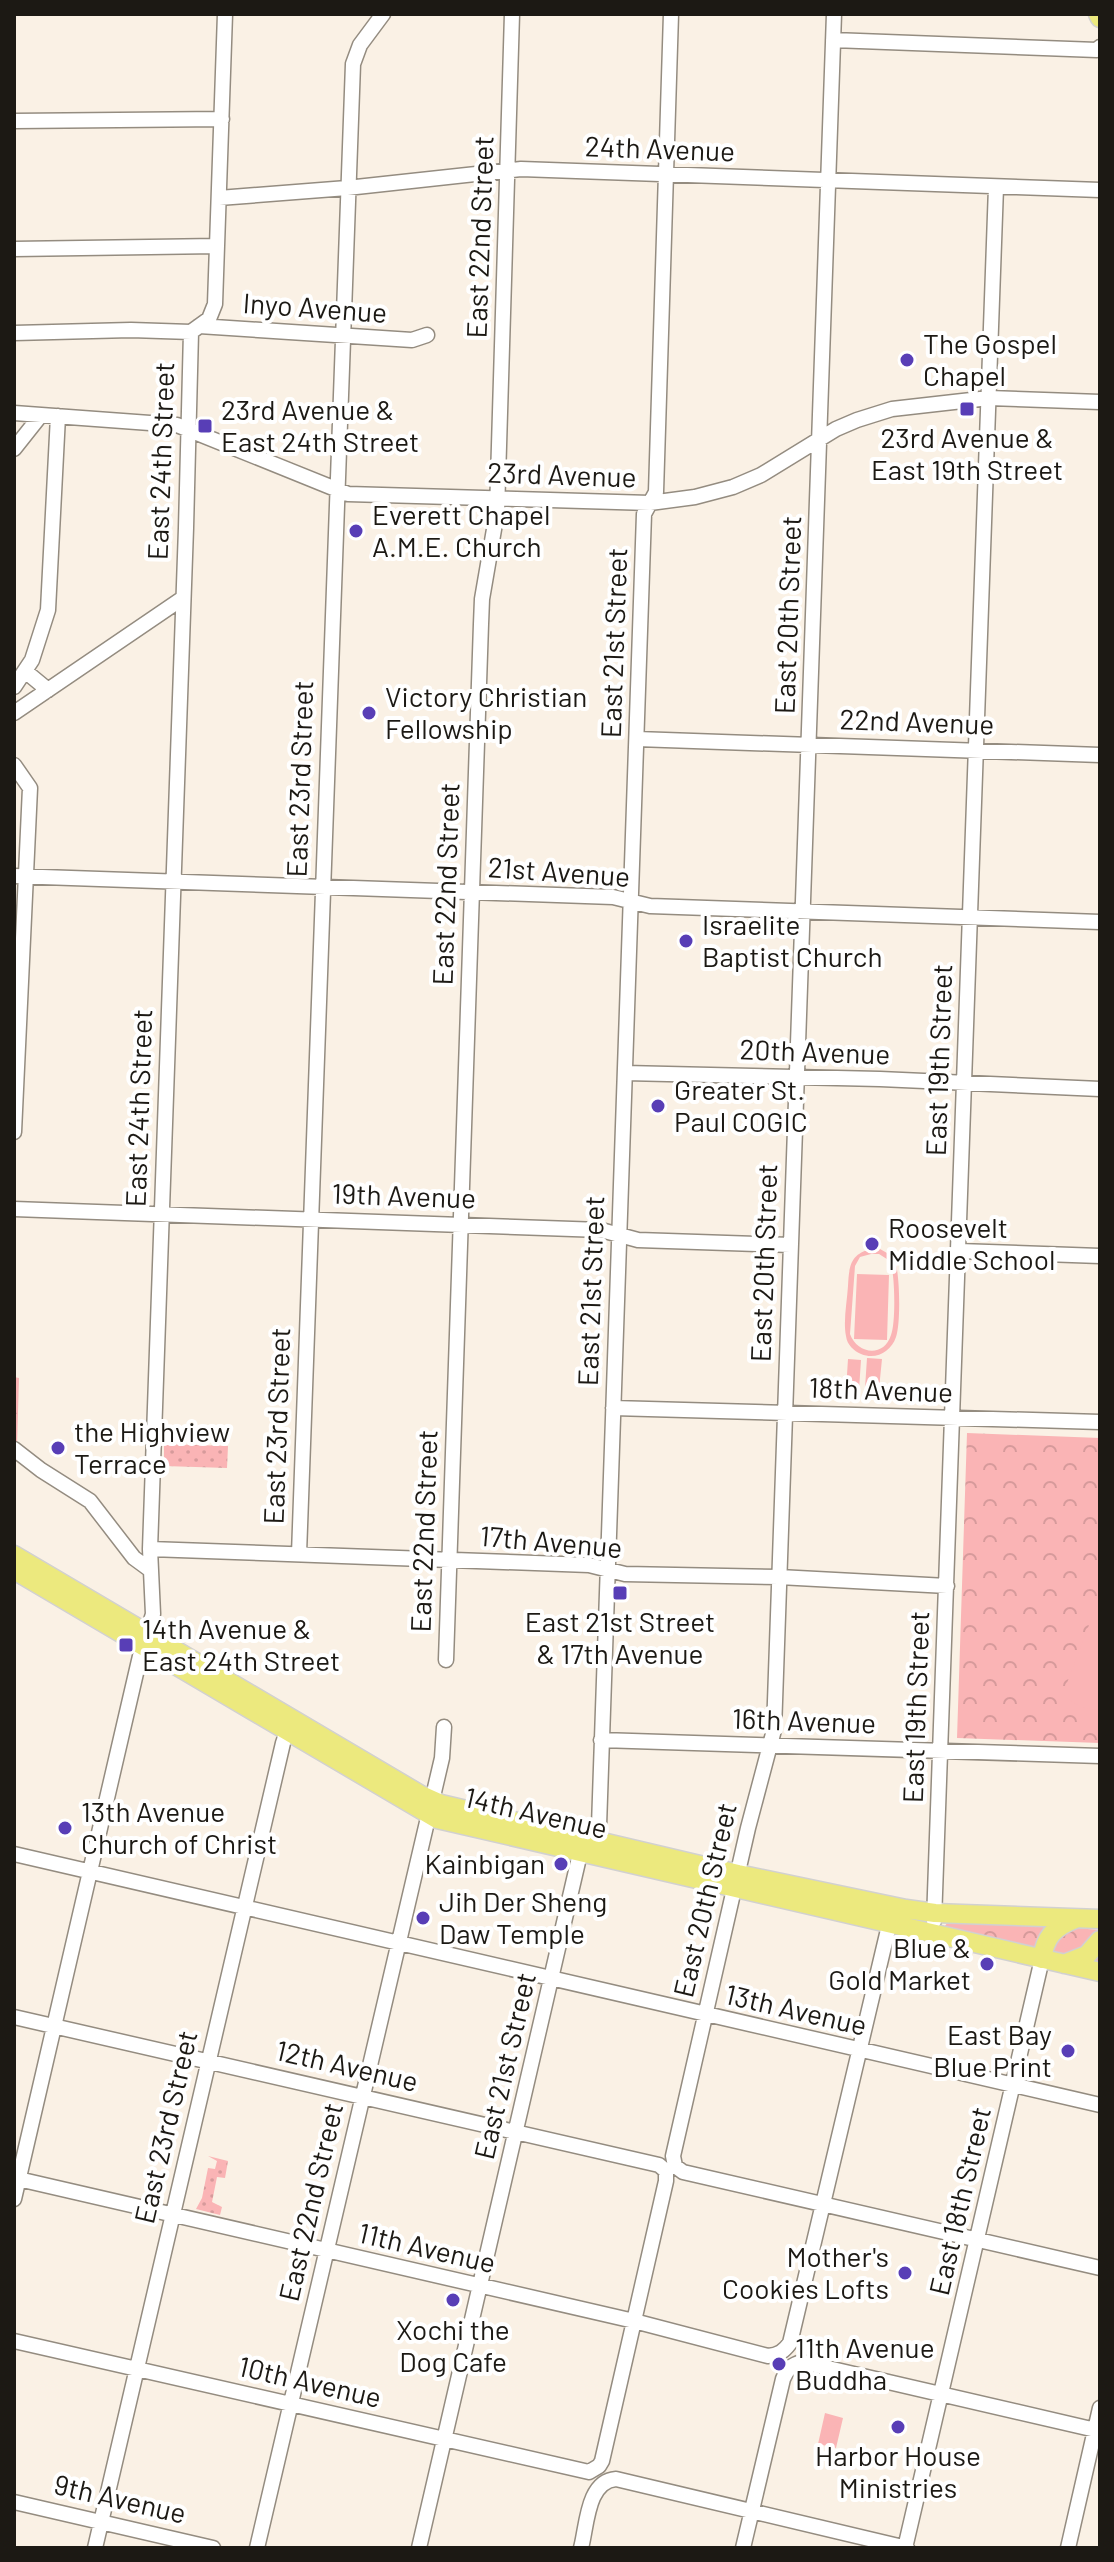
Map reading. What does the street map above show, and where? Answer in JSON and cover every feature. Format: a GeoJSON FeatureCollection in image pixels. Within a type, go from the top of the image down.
{"type":"FeatureCollection","features":[{"type":"Feature","properties":{"kind":"main road","name":"14th Avenue"},"geometry":{"type":"LineString","coordinates":[[15,1562],[429,1807],[437,1819],[587,1846],[891,1915],[933,1934],[1100,1972]]}},
{"type":"Feature","properties":{"kind":"main road","name":"14th Avenue"},"geometry":{"type":"LineString","coordinates":[[891,1915],[935,1913],[1100,1919]]}},
{"type":"Feature","properties":{"kind":"main road"},"geometry":{"type":"LineString","coordinates":[[1042,1959],[1047,1938],[1059,1926],[1078,1918]]}},
{"type":"Feature","properties":{"kind":"main road"},"geometry":{"type":"LineString","coordinates":[[1064,1964],[1087,1955],[1100,1940]]}},
{"type":"Feature","properties":{"kind":"street","name":"East 24th Street"},"geometry":{"type":"LineString","coordinates":[[14,2199],[16,2179],[153,1614],[149,1569],[188,429],[195,329],[209,319],[215,304],[225,14]]}},
{"type":"Feature","properties":{"kind":"street","name":"East 23rd Street"},"geometry":{"type":"LineString","coordinates":[[299,1554],[353,64],[360,45],[383,14]]}},
{"type":"Feature","properties":{"kind":"street","name":"East 22nd Street"},"geometry":{"type":"LineString","coordinates":[[446,1660],[482,599],[497,512],[512,14]]}},
{"type":"Feature","properties":{"kind":"street","name":"East 21st Street"},"geometry":{"type":"LineString","coordinates":[[419,2548],[552,1979],[587,1846],[599,1826],[644,514],[656,492],[671,14]]}},
{"type":"Feature","properties":{"kind":"street","name":"East 20th Street"},"geometry":{"type":"LineString","coordinates":[[581,2548],[774,1730],[834,14]]}},
{"type":"Feature","properties":{"kind":"street"},"geometry":{"type":"LineString","coordinates":[[833,40],[1097,50],[1100,47]]}},
{"type":"Feature","properties":{"kind":"street"},"geometry":{"type":"LineString","coordinates":[[14,121],[222,119]]}},
{"type":"Feature","properties":{"kind":"street","name":"24th Avenue"},"geometry":{"type":"LineString","coordinates":[[219,198],[521,169],[1100,190]]}},
{"type":"Feature","properties":{"kind":"street","name":"East 19th Street"},"geometry":{"type":"LineString","coordinates":[[933,1934],[996,187]]}},
{"type":"Feature","properties":{"kind":"street"},"geometry":{"type":"LineString","coordinates":[[14,249],[217,246]]}},
{"type":"Feature","properties":{"kind":"street","name":"Inyo Avenue"},"geometry":{"type":"LineString","coordinates":[[14,333],[195,329],[412,340],[427,335]]}},
{"type":"Feature","properties":{"kind":"street","name":"23rd Avenue"},"geometry":{"type":"LineString","coordinates":[[14,413],[170,424],[354,494],[650,503],[695,497],[733,487],[761,475],[836,429],[880,412],[989,398],[1100,402]]}},
{"type":"Feature","properties":{"kind":"street"},"geometry":{"type":"LineString","coordinates":[[14,449],[41,415]]}},
{"type":"Feature","properties":{"kind":"street"},"geometry":{"type":"LineString","coordinates":[[14,687],[32,660],[48,610],[58,416]]}},
{"type":"Feature","properties":{"kind":"street"},"geometry":{"type":"LineString","coordinates":[[14,713],[183,598]]}},
{"type":"Feature","properties":{"kind":"street"},"geometry":{"type":"LineString","coordinates":[[25,671],[48,690]]}},
{"type":"Feature","properties":{"kind":"street","name":"22nd Avenue"},"geometry":{"type":"LineString","coordinates":[[637,739],[1100,755]]}},
{"type":"Feature","properties":{"kind":"street"},"geometry":{"type":"LineString","coordinates":[[14,765],[30,788],[20,876],[21,941],[14,1132]]}},
{"type":"Feature","properties":{"kind":"street","name":"21st Avenue"},"geometry":{"type":"LineString","coordinates":[[20,876],[613,897],[650,906],[1100,922]]}},
{"type":"Feature","properties":{"kind":"street","name":"20th Avenue"},"geometry":{"type":"LineString","coordinates":[[625,1073],[1100,1089]]}},
{"type":"Feature","properties":{"kind":"street","name":"19th Avenue"},"geometry":{"type":"LineString","coordinates":[[14,1209],[601,1230],[638,1240],[790,1245]]}},
{"type":"Feature","properties":{"kind":"street"},"geometry":{"type":"LineString","coordinates":[[959,1251],[1100,1256]]}},
{"type":"Feature","properties":{"kind":"street","name":"18th Avenue"},"geometry":{"type":"LineString","coordinates":[[613,1408],[1100,1422]]}},
{"type":"Feature","properties":{"kind":"street"},"geometry":{"type":"LineString","coordinates":[[14,1449],[90,1501],[134,1558],[149,1569]]}},
{"type":"Feature","properties":{"kind":"street","name":"17th Avenue"},"geometry":{"type":"LineString","coordinates":[[150,1549],[589,1565],[625,1574],[779,1577],[947,1586]]}},
{"type":"Feature","properties":{"kind":"street","name":"East 23rd Street"},"geometry":{"type":"LineString","coordinates":[[95,2548],[243,1908],[289,1725]]}},
{"type":"Feature","properties":{"kind":"street","name":"East 22nd Street"},"geometry":{"type":"LineString","coordinates":[[257,2548],[442,1758],[444,1727]]}},
{"type":"Feature","properties":{"kind":"street","name":"16th Avenue"},"geometry":{"type":"LineString","coordinates":[[601,1740],[1100,1756]]}},
{"type":"Feature","properties":{"kind":"street","name":"13th Avenue"},"geometry":{"type":"LineString","coordinates":[[14,1854],[1100,2105]]}},
{"type":"Feature","properties":{"kind":"street"},"geometry":{"type":"LineString","coordinates":[[824,2205],[891,1915]]}},
{"type":"Feature","properties":{"kind":"street","name":"East 18th Street"},"geometry":{"type":"LineString","coordinates":[[906,2548],[1042,1959]]}},
{"type":"Feature","properties":{"kind":"street","name":"12th Avenue"},"geometry":{"type":"LineString","coordinates":[[14,2017],[1100,2268]]}},
{"type":"Feature","properties":{"kind":"street","name":"11th Avenue"},"geometry":{"type":"LineString","coordinates":[[16,2179],[634,2321],[768,2356],[781,2353],[790,2343],[824,2205]]}},
{"type":"Feature","properties":{"kind":"street","name":"10th Avenue"},"geometry":{"type":"LineString","coordinates":[[14,2341],[906,2548]]}},
{"type":"Feature","properties":{"kind":"street"},"geometry":{"type":"LineString","coordinates":[[743,2548],[783,2379],[791,2366],[802,2362],[1097,2430]]}},
{"type":"Feature","properties":{"kind":"street"},"geometry":{"type":"LineString","coordinates":[[1068,2548],[1100,2408]]}},
{"type":"Feature","properties":{"kind":"street","name":"9th Avenue"},"geometry":{"type":"LineString","coordinates":[[14,2502],[213,2548]]}},
{"type":"Feature","properties":{"kind":"green space"},"geometry":{"type":"Polygon","coordinates":[[[880,1249],[894,1257],[899,1285],[896,1337],[887,1351],[872,1356],[853,1349],[845,1330],[850,1267],[864,1251],[880,1249]],[[879,1254],[860,1257],[855,1266],[850,1334],[858,1346],[870,1351],[888,1342],[894,1320],[892,1267],[890,1261],[879,1254]]]}},
{"type":"Feature","properties":{"kind":"green space"},"geometry":{"type":"Polygon","coordinates":[[[857,1274],[889,1275],[887,1340],[854,1339],[857,1274]]]}},
{"type":"Feature","properties":{"kind":"green space"},"geometry":{"type":"Polygon","coordinates":[[[867,1358],[882,1359],[879,1389],[865,1388],[867,1358]]]}},
{"type":"Feature","properties":{"kind":"green space"},"geometry":{"type":"Polygon","coordinates":[[[848,1359],[861,1360],[859,1390],[846,1390],[848,1359]]]}},
{"type":"Feature","properties":{"kind":"green space"},"geometry":{"type":"Polygon","coordinates":[[[14,1377],[19,1378],[17,1446],[14,1443],[14,1377]]]}},
{"type":"Feature","properties":{"kind":"green space"},"geometry":{"type":"Polygon","coordinates":[[[967,1433],[1100,1438],[1100,1743],[957,1738],[967,1433]]]}},
{"type":"Feature","properties":{"kind":"green space"},"geometry":{"type":"Polygon","coordinates":[[[164,1444],[228,1446],[227,1468],[164,1466],[164,1444]]]}},
{"type":"Feature","properties":{"kind":"green space"},"geometry":{"type":"Polygon","coordinates":[[[1097,1604],[1100,1604],[1100,1709],[1085,1708],[1064,1695],[1097,1604]]]}},
{"type":"Feature","properties":{"kind":"green space"},"geometry":{"type":"Polygon","coordinates":[[[947,1923],[1100,1930],[1100,1965],[947,1931],[947,1923]]]}},
{"type":"Feature","properties":{"kind":"green space"},"geometry":{"type":"Polygon","coordinates":[[[208,2156],[228,2161],[225,2178],[217,2177],[212,2202],[222,2207],[220,2215],[196,2209],[202,2198],[208,2168],[215,2169],[217,2161],[208,2156]]]}},
{"type":"Feature","properties":{"kind":"green space"},"geometry":{"type":"Polygon","coordinates":[[[825,2413],[843,2418],[836,2448],[818,2444],[825,2413]]]}},
{"type":"Feature","properties":{"kind":"place","name":"The Gospel Chapel"},"geometry":{"type":"Point","coordinates":[907,360]}},
{"type":"Feature","properties":{"kind":"place","name":"23rd Avenue & East 19th Street"},"geometry":{"type":"Point","coordinates":[967,409]}},
{"type":"Feature","properties":{"kind":"place","name":"23rd Avenue & East 24th Street"},"geometry":{"type":"Point","coordinates":[205,426]}},
{"type":"Feature","properties":{"kind":"place","name":"Everett Chapel A.M.E. Church"},"geometry":{"type":"Point","coordinates":[356,531]}},
{"type":"Feature","properties":{"kind":"place","name":"Victory Christian Fellowship"},"geometry":{"type":"Point","coordinates":[369,713]}},
{"type":"Feature","properties":{"kind":"place","name":"Israelite Baptist Church"},"geometry":{"type":"Point","coordinates":[686,941]}},
{"type":"Feature","properties":{"kind":"place","name":"Greater St. Paul COGIC"},"geometry":{"type":"Point","coordinates":[658,1106]}},
{"type":"Feature","properties":{"kind":"place","name":"Roosevelt Middle School"},"geometry":{"type":"Point","coordinates":[872,1244]}},
{"type":"Feature","properties":{"kind":"place","name":"the Highview Terrace"},"geometry":{"type":"Point","coordinates":[58,1448]}},
{"type":"Feature","properties":{"kind":"place","name":"East 21st Street & 17th Avenue"},"geometry":{"type":"Point","coordinates":[620,1593]}},
{"type":"Feature","properties":{"kind":"place","name":"14th Avenue & East 24th Street"},"geometry":{"type":"Point","coordinates":[126,1645]}},
{"type":"Feature","properties":{"kind":"place","name":"13th Avenue Church of Christ"},"geometry":{"type":"Point","coordinates":[65,1828]}},
{"type":"Feature","properties":{"kind":"place","name":"Kainbigan"},"geometry":{"type":"Point","coordinates":[561,1864]}},
{"type":"Feature","properties":{"kind":"place","name":"Jih Der Sheng Daw Temple"},"geometry":{"type":"Point","coordinates":[423,1918]}},
{"type":"Feature","properties":{"kind":"place","name":"Blue & Gold Market"},"geometry":{"type":"Point","coordinates":[987,1964]}},
{"type":"Feature","properties":{"kind":"place","name":"East Bay Blue Print"},"geometry":{"type":"Point","coordinates":[1068,2051]}},
{"type":"Feature","properties":{"kind":"place","name":"Mother's Cookies Lofts"},"geometry":{"type":"Point","coordinates":[905,2273]}},
{"type":"Feature","properties":{"kind":"place","name":"Xochi the Dog Cafe"},"geometry":{"type":"Point","coordinates":[453,2300]}},
{"type":"Feature","properties":{"kind":"place","name":"11th Avenue Buddha"},"geometry":{"type":"Point","coordinates":[779,2364]}},
{"type":"Feature","properties":{"kind":"place","name":"Harbor House Ministries"},"geometry":{"type":"Point","coordinates":[898,2427]}}]}
